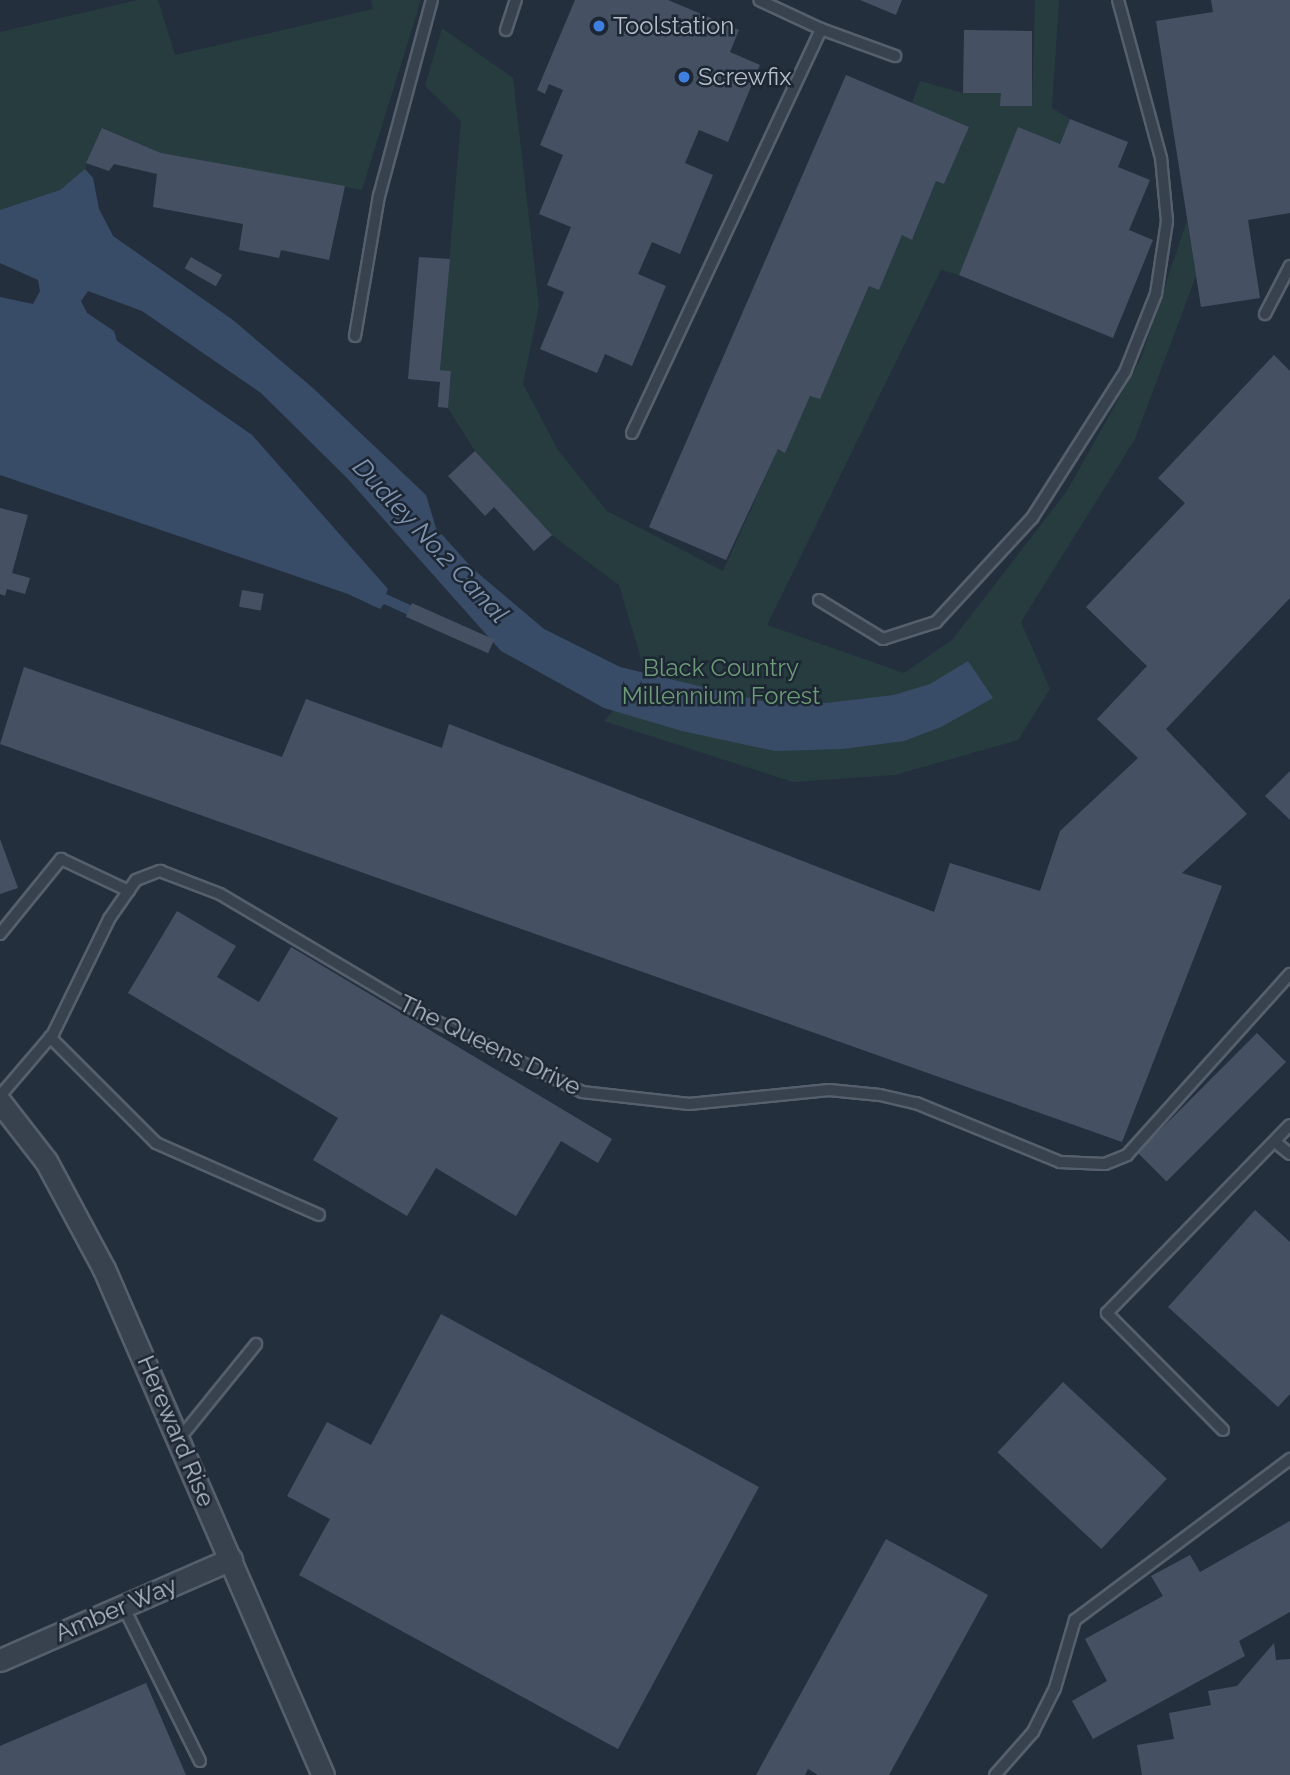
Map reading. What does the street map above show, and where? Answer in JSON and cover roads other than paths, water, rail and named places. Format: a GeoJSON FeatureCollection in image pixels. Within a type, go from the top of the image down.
{"type":"FeatureCollection","features":[{"type":"Feature","properties":{"kind":"street","name":"Hereward Rise"},"geometry":{"type":"LineString","coordinates":[[0,1102],[46,1161],[78,1213],[180,1438],[323,1775]]}},
{"type":"Feature","properties":{"kind":"street","name":"Amber Way"},"geometry":{"type":"LineString","coordinates":[[0,1660],[231,1559]]}},
{"type":"Feature","properties":{"kind":"lane"},"geometry":{"type":"LineString","coordinates":[[355,336],[379,196],[432,0]]}},
{"type":"Feature","properties":{"kind":"lane"},"geometry":{"type":"LineString","coordinates":[[506,30],[516,0]]}},
{"type":"Feature","properties":{"kind":"lane"},"geometry":{"type":"LineString","coordinates":[[759,0],[821,29],[895,56]]}},
{"type":"Feature","properties":{"kind":"lane"},"geometry":{"type":"LineString","coordinates":[[819,600],[883,639],[936,622],[1032,518],[1125,372],[1156,294],[1167,221],[1161,158],[1118,0]]}},
{"type":"Feature","properties":{"kind":"lane"},"geometry":{"type":"LineString","coordinates":[[632,433],[821,29]]}},
{"type":"Feature","properties":{"kind":"lane"},"geometry":{"type":"LineString","coordinates":[[1265,314],[1290,266]]}},
{"type":"Feature","properties":{"kind":"lane"},"geometry":{"type":"LineString","coordinates":[[0,934],[61,859],[129,891]]}},
{"type":"Feature","properties":{"kind":"lane","name":"The Queens Drive"},"geometry":{"type":"LineString","coordinates":[[0,1096],[50,1037],[109,919],[136,880],[160,871],[176,874],[220,894],[427,1017],[582,1092],[689,1104],[829,1090],[880,1095],[916,1103],[1059,1162],[1105,1164],[1127,1155],[1290,974]]}},
{"type":"Feature","properties":{"kind":"lane"},"geometry":{"type":"LineString","coordinates":[[50,1037],[156,1143],[318,1215]]}},
{"type":"Feature","properties":{"kind":"lane"},"geometry":{"type":"LineString","coordinates":[[1223,1430],[1107,1314],[1290,1125]]}},
{"type":"Feature","properties":{"kind":"lane"},"geometry":{"type":"LineString","coordinates":[[1275,1142],[1290,1154]]}},
{"type":"Feature","properties":{"kind":"lane"},"geometry":{"type":"LineString","coordinates":[[180,1438],[256,1344]]}},
{"type":"Feature","properties":{"kind":"lane"},"geometry":{"type":"LineString","coordinates":[[995,1775],[1039,1721],[1055,1688],[1075,1620],[1290,1459]]}},
{"type":"Feature","properties":{"kind":"lane"},"geometry":{"type":"LineString","coordinates":[[123,1606],[200,1761]]}},
{"type":"Feature","properties":{"kind":"water","name":"Dudley No.2 Canal"},"geometry":{"type":"Polygon","coordinates":[[[85,169],[93,178],[99,209],[113,236],[233,320],[314,389],[426,495],[436,528],[473,569],[544,629],[620,667],[761,701],[826,703],[894,695],[930,684],[968,661],[993,698],[941,727],[904,741],[843,749],[775,751],[682,731],[604,708],[501,651],[347,478],[261,393],[142,311],[88,291],[81,301],[87,313],[114,331],[117,341],[252,435],[388,589],[386,594],[459,627],[454,636],[384,604],[380,609],[348,594],[0,475],[0,297],[33,304],[40,291],[38,280],[0,263],[0,210],[60,190],[85,169]]]}},
{"type":"Feature","properties":{"kind":"place","name":"Toolstation"},"geometry":{"type":"Point","coordinates":[599,26]}},
{"type":"Feature","properties":{"kind":"place","name":"Screwfix"},"geometry":{"type":"Point","coordinates":[684,77]}},
{"type":"Feature","properties":{"kind":"park label","name":"Black Country Millennium Forest"},"geometry":{"type":"Point","coordinates":[721,682]}}]}
